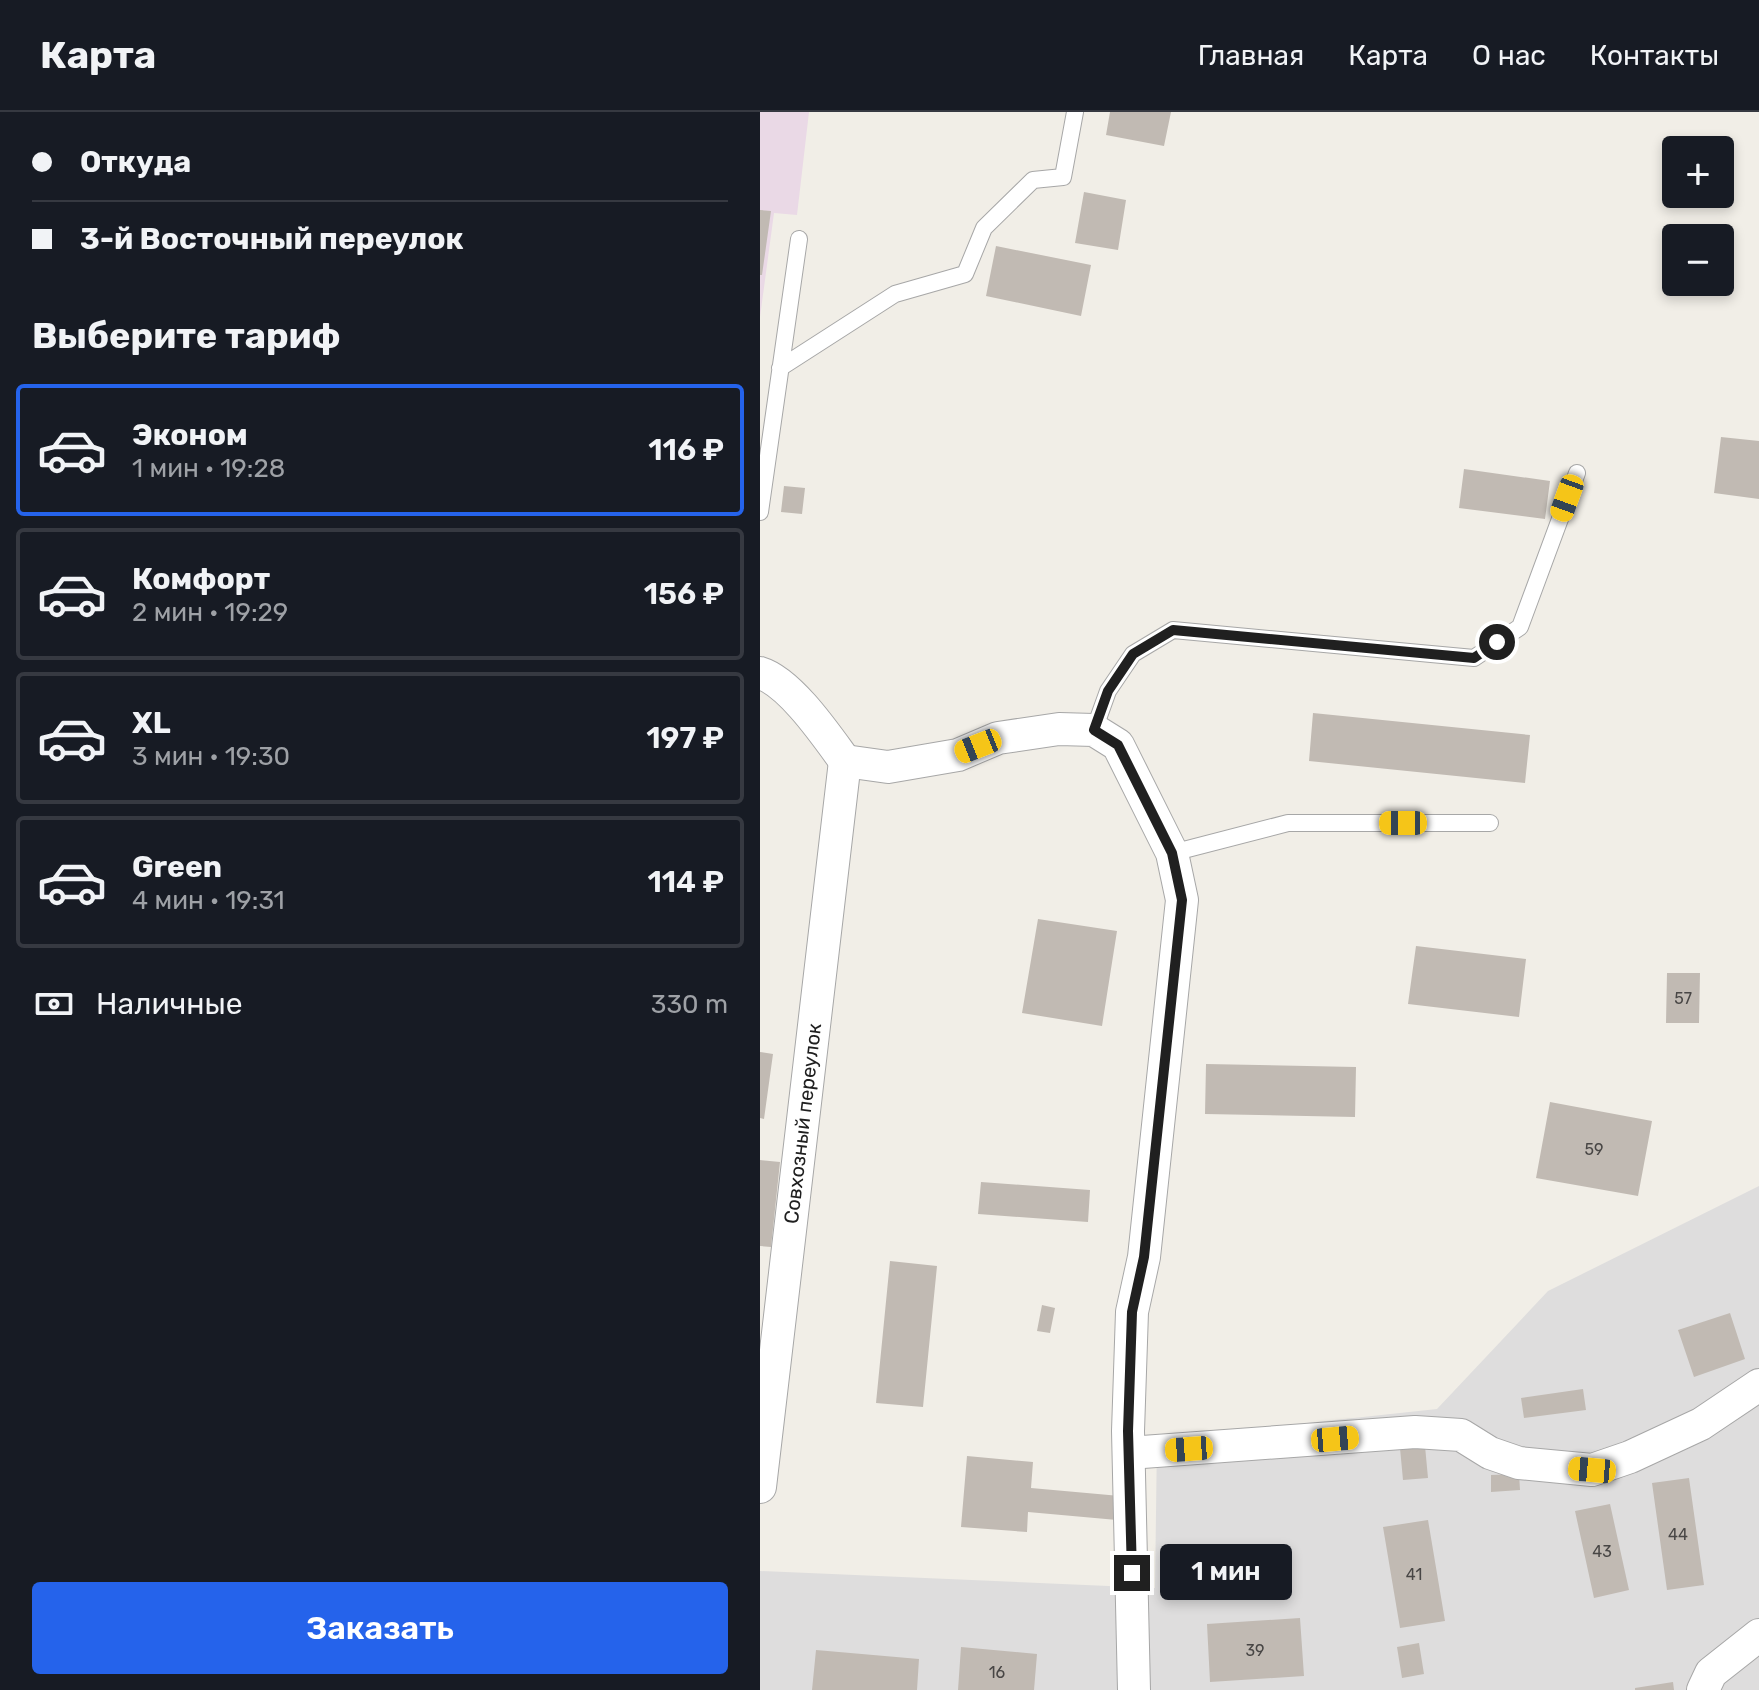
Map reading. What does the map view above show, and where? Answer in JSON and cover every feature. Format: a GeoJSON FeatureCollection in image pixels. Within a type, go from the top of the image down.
{"type":"FeatureCollection","features":[{"type":"Feature","properties":{"kind":"street"},"geometry":{"type":"LineString","coordinates":[[760,673],[771,676],[812,717],[845,761],[888,767],[958,755],[998,738],[1059,729],[1094,730],[1118,745],[1172,853],[1182,900],[1144,1257],[1132,1312],[1129,1453],[1134,1690]]}},
{"type":"Feature","properties":{"kind":"street","name":"Совхозный переулок"},"geometry":{"type":"LineString","coordinates":[[760,1487],[845,761]]}},
{"type":"Feature","properties":{"kind":"street"},"geometry":{"type":"LineString","coordinates":[[1129,1453],[1415,1432],[1461,1435],[1490,1453],[1519,1463],[1592,1470],[1630,1457],[1701,1424],[1759,1385]]}},
{"type":"Feature","properties":{"kind":"street"},"geometry":{"type":"LineString","coordinates":[[1703,1690],[1711,1673],[1759,1635]]}},
{"type":"Feature","properties":{"kind":"lane"},"geometry":{"type":"LineString","coordinates":[[780,368],[895,294],[965,274],[984,228],[1033,180],[1063,177],[1075,112]]}},
{"type":"Feature","properties":{"kind":"lane"},"geometry":{"type":"LineString","coordinates":[[760,512],[799,239]]}},
{"type":"Feature","properties":{"kind":"lane"},"geometry":{"type":"LineString","coordinates":[[1094,730],[1108,691],[1133,654],[1173,630],[1474,658],[1520,627],[1577,473]]}},
{"type":"Feature","properties":{"kind":"lane"},"geometry":{"type":"LineString","coordinates":[[1172,853],[1288,823],[1490,823]]}},
{"type":"Feature","properties":{"kind":"shaded area"},"geometry":{"type":"Polygon","coordinates":[[[760,112],[809,112],[797,215],[774,213],[760,317],[760,112]]]}},
{"type":"Feature","properties":{"kind":"shaded area"},"geometry":{"type":"Polygon","coordinates":[[[1759,1186],[1759,1690],[760,1690],[760,1571],[1155,1588],[1157,1439],[1437,1409],[1548,1291],[1759,1186]]]}},
{"type":"Feature","properties":{"kind":"building"},"geometry":{"type":"Polygon","coordinates":[[[1110,112],[1171,112],[1164,146],[1106,135],[1110,112]]]}},
{"type":"Feature","properties":{"kind":"building"},"geometry":{"type":"Polygon","coordinates":[[[1084,192],[1126,200],[1118,250],[1075,243],[1084,192]]]}},
{"type":"Feature","properties":{"kind":"building"},"geometry":{"type":"Polygon","coordinates":[[[760,210],[771,211],[762,275],[760,275],[760,210]]]}},
{"type":"Feature","properties":{"kind":"building"},"geometry":{"type":"Polygon","coordinates":[[[996,246],[1091,265],[1081,316],[986,296],[996,246]]]}},
{"type":"Feature","properties":{"kind":"building"},"geometry":{"type":"Polygon","coordinates":[[[1721,437],[1759,441],[1759,499],[1714,493],[1721,437]]]}},
{"type":"Feature","properties":{"kind":"building"},"geometry":{"type":"Polygon","coordinates":[[[1464,469],[1550,481],[1545,519],[1459,508],[1464,469]]]}},
{"type":"Feature","properties":{"kind":"building"},"geometry":{"type":"Polygon","coordinates":[[[784,486],[805,488],[802,514],[781,512],[784,486]]]}},
{"type":"Feature","properties":{"kind":"building"},"geometry":{"type":"Polygon","coordinates":[[[1313,713],[1530,735],[1525,783],[1309,761],[1313,713]]]}},
{"type":"Feature","properties":{"kind":"building"},"geometry":{"type":"Polygon","coordinates":[[[1038,919],[1117,931],[1102,1026],[1022,1013],[1038,919]]]}},
{"type":"Feature","properties":{"kind":"building"},"geometry":{"type":"Polygon","coordinates":[[[1416,946],[1526,959],[1519,1017],[1408,1004],[1416,946]]]}},
{"type":"Feature","properties":{"kind":"building"},"geometry":{"type":"Polygon","coordinates":[[[1667,973],[1700,973],[1699,1023],[1666,1023],[1667,973]]]}},
{"type":"Feature","properties":{"kind":"building"},"geometry":{"type":"Polygon","coordinates":[[[760,1052],[773,1054],[764,1119],[760,1118],[760,1052]]]}},
{"type":"Feature","properties":{"kind":"building"},"geometry":{"type":"Polygon","coordinates":[[[1206,1064],[1356,1067],[1355,1117],[1205,1114],[1206,1064]]]}},
{"type":"Feature","properties":{"kind":"building"},"geometry":{"type":"Polygon","coordinates":[[[1550,1102],[1652,1121],[1638,1196],[1536,1178],[1550,1102]]]}},
{"type":"Feature","properties":{"kind":"building"},"geometry":{"type":"Polygon","coordinates":[[[760,1160],[780,1162],[771,1247],[760,1246],[760,1160]]]}},
{"type":"Feature","properties":{"kind":"building"},"geometry":{"type":"Polygon","coordinates":[[[981,1182],[1090,1190],[1088,1222],[978,1214],[981,1182]]]}},
{"type":"Feature","properties":{"kind":"building"},"geometry":{"type":"Polygon","coordinates":[[[890,1261],[937,1266],[923,1407],[876,1403],[890,1261]]]}},
{"type":"Feature","properties":{"kind":"building"},"geometry":{"type":"Polygon","coordinates":[[[1042,1305],[1055,1308],[1050,1333],[1037,1331],[1042,1305]]]}},
{"type":"Feature","properties":{"kind":"building"},"geometry":{"type":"Polygon","coordinates":[[[1730,1313],[1745,1359],[1694,1377],[1678,1330],[1730,1313]]]}},
{"type":"Feature","properties":{"kind":"building"},"geometry":{"type":"Polygon","coordinates":[[[1583,1389],[1586,1410],[1524,1418],[1521,1398],[1583,1389]]]}},
{"type":"Feature","properties":{"kind":"building"},"geometry":{"type":"Polygon","coordinates":[[[1425,1446],[1428,1478],[1403,1480],[1400,1448],[1425,1446]]]}},
{"type":"Feature","properties":{"kind":"building"},"geometry":{"type":"Polygon","coordinates":[[[967,1456],[1033,1462],[1031,1488],[1120,1496],[1117,1520],[1028,1512],[1027,1532],[961,1527],[967,1456]]]}},
{"type":"Feature","properties":{"kind":"building"},"geometry":{"type":"Polygon","coordinates":[[[1519,1474],[1520,1490],[1491,1492],[1491,1475],[1519,1474]]]}},
{"type":"Feature","properties":{"kind":"building"},"geometry":{"type":"Polygon","coordinates":[[[1689,1478],[1704,1585],[1667,1590],[1652,1483],[1689,1478]]]}},
{"type":"Feature","properties":{"kind":"building"},"geometry":{"type":"Polygon","coordinates":[[[1610,1504],[1629,1590],[1594,1598],[1575,1511],[1610,1504]]]}},
{"type":"Feature","properties":{"kind":"building"},"geometry":{"type":"Polygon","coordinates":[[[1428,1520],[1445,1621],[1400,1628],[1383,1527],[1428,1520]]]}},
{"type":"Feature","properties":{"kind":"building"},"geometry":{"type":"Polygon","coordinates":[[[1300,1618],[1304,1676],[1210,1682],[1207,1624],[1300,1618]]]}},
{"type":"Feature","properties":{"kind":"building"},"geometry":{"type":"Polygon","coordinates":[[[1419,1643],[1424,1674],[1402,1678],[1397,1647],[1419,1643]]]}},
{"type":"Feature","properties":{"kind":"building"},"geometry":{"type":"Polygon","coordinates":[[[961,1647],[1037,1654],[1034,1690],[958,1690],[961,1647]]]}},
{"type":"Feature","properties":{"kind":"building"},"geometry":{"type":"Polygon","coordinates":[[[816,1650],[919,1659],[917,1690],[812,1690],[816,1650]]]}},
{"type":"Feature","properties":{"kind":"building"},"geometry":{"type":"Polygon","coordinates":[[[1673,1682],[1674,1690],[1635,1690],[1635,1688],[1673,1682]]]}},
{"type":"Feature","properties":{"kind":"route"},"geometry":{"type":"LineString","coordinates":[[1132,1573],[1128,1431],[1132,1312],[1144,1257],[1182,900],[1172,853],[1118,745],[1094,730],[1108,691],[1133,654],[1173,630],[1474,658],[1497,642]]}}]}
